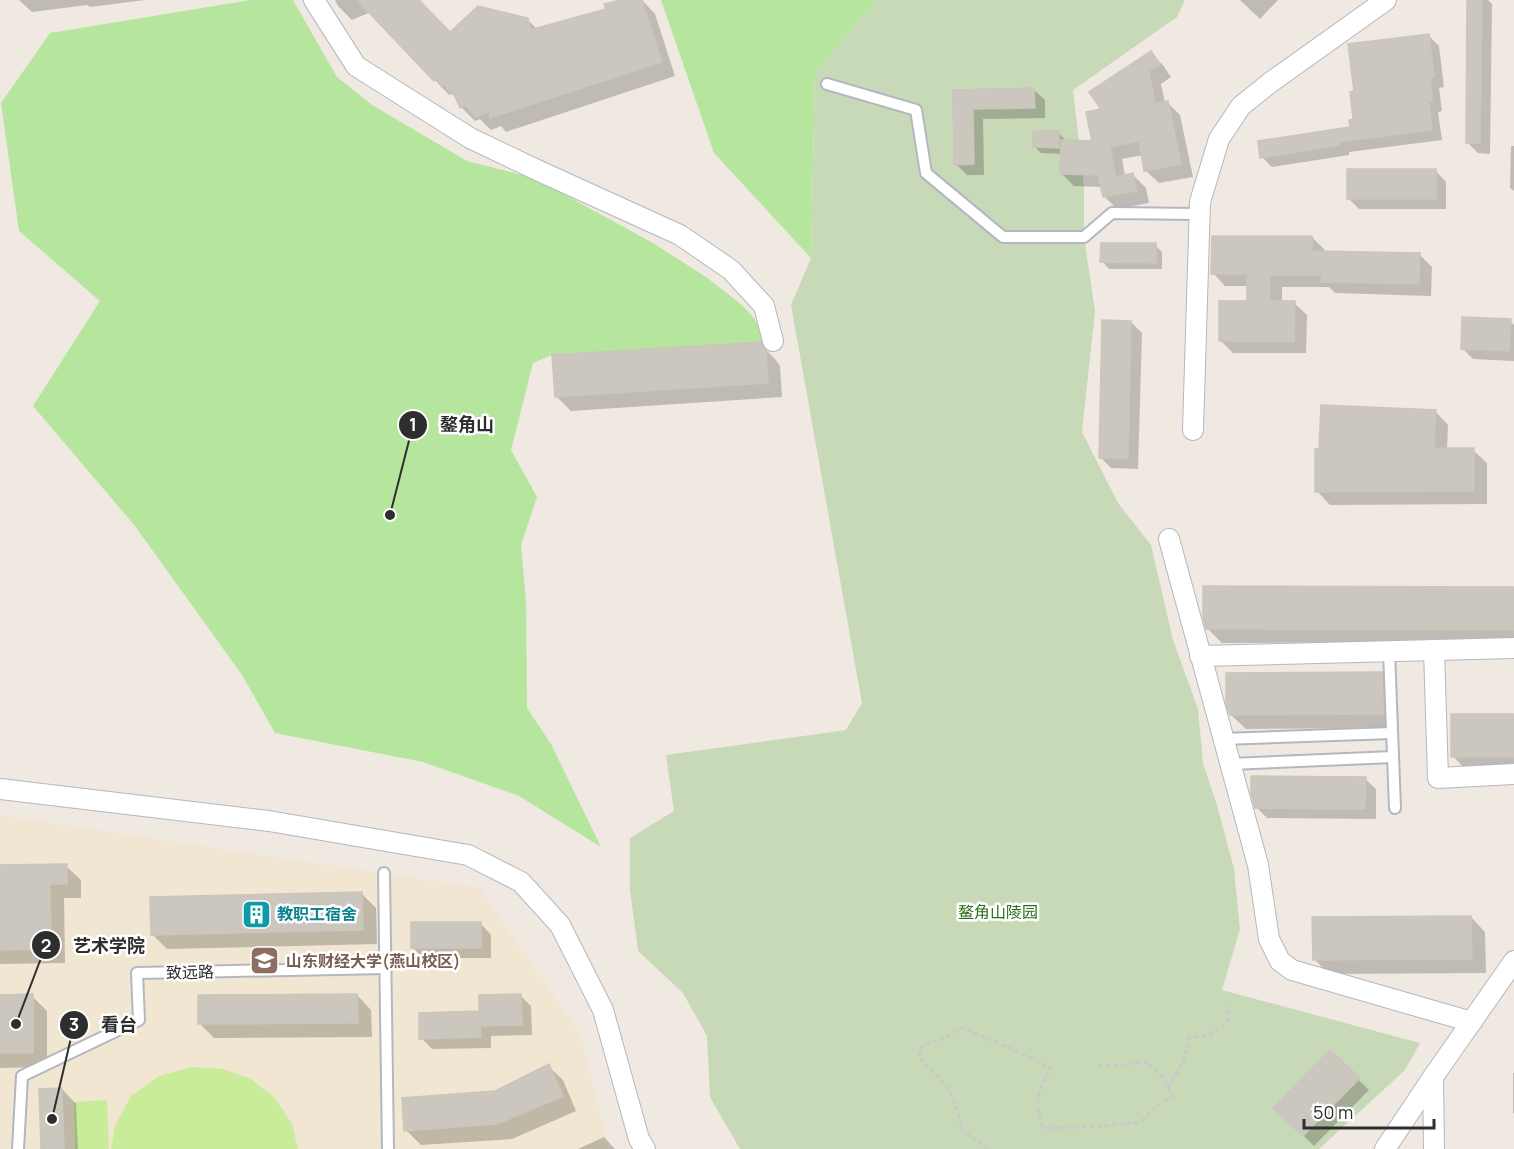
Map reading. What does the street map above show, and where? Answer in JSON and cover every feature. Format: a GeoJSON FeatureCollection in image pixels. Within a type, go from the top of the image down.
{"type":"FeatureCollection","features":[{"type":"Feature","properties":{"kind":"street"},"geometry":{"type":"LineString","coordinates":[[314,0],[356,66],[470,138],[680,235],[731,270],[765,306],[772,341]]}},
{"type":"Feature","properties":{"kind":"street"},"geometry":{"type":"LineString","coordinates":[[1192,430],[1200,202],[1219,139],[1241,106],[1386,0]]}},
{"type":"Feature","properties":{"kind":"street"},"geometry":{"type":"LineString","coordinates":[[1169,539],[1258,865],[1269,939],[1280,961],[1292,970],[1472,1022]]}},
{"type":"Feature","properties":{"kind":"street"},"geometry":{"type":"LineString","coordinates":[[1200,656],[1514,648]]}},
{"type":"Feature","properties":{"kind":"street"},"geometry":{"type":"LineString","coordinates":[[1434,650],[1438,778],[1514,774]]}},
{"type":"Feature","properties":{"kind":"street"},"geometry":{"type":"LineString","coordinates":[[0,789],[269,821],[468,855],[522,882],[560,925],[603,1010],[639,1139],[645,1149]]}},
{"type":"Feature","properties":{"kind":"street"},"geometry":{"type":"LineString","coordinates":[[1385,1149],[1514,961]]}},
{"type":"Feature","properties":{"kind":"street"},"geometry":{"type":"LineString","coordinates":[[1433,1077],[1434,1149]]}},
{"type":"Feature","properties":{"kind":"lane"},"geometry":{"type":"LineString","coordinates":[[827,84],[916,110],[926,174],[1003,237],[1084,237],[1112,213],[1200,214]]}},
{"type":"Feature","properties":{"kind":"lane"},"geometry":{"type":"LineString","coordinates":[[1389,651],[1395,808]]}},
{"type":"Feature","properties":{"kind":"lane"},"geometry":{"type":"LineString","coordinates":[[1223,739],[1392,733]]}},
{"type":"Feature","properties":{"kind":"lane"},"geometry":{"type":"LineString","coordinates":[[1230,764],[1393,757]]}},
{"type":"Feature","properties":{"kind":"lane"},"geometry":{"type":"LineString","coordinates":[[384,873],[388,1149]]}},
{"type":"Feature","properties":{"kind":"lane","name":"致远路"},"geometry":{"type":"LineString","coordinates":[[18,1149],[22,1076],[138,1020],[137,973],[384,968]]}},
{"type":"Feature","properties":{"kind":"path"},"geometry":{"type":"LineString","coordinates":[[1168,1088],[1184,1061],[1189,1038],[1210,1035],[1227,1022],[1230,1006]]}},
{"type":"Feature","properties":{"kind":"path"},"geometry":{"type":"LineString","coordinates":[[988,1149],[962,1130],[959,1112],[952,1098],[920,1057],[923,1044],[940,1040],[962,1028],[1051,1068],[1041,1085],[1037,1103],[1043,1128],[1091,1127],[1141,1122],[1156,1107],[1172,1096],[1163,1077],[1145,1061],[1122,1065],[1097,1065]]}},
{"type":"Feature","properties":{"kind":"shaded area","name":"山东财经大学(燕山校区)"},"geometry":{"type":"Polygon","coordinates":[[[0,815],[480,888],[580,1034],[609,1149],[0,1149],[0,815]]]}},
{"type":"Feature","properties":{"kind":"green space"},"geometry":{"type":"Polygon","coordinates":[[[251,0],[293,0],[337,77],[372,105],[467,161],[534,178],[653,243],[706,277],[742,305],[754,318],[765,342],[552,355],[533,363],[511,450],[537,497],[521,545],[526,601],[527,708],[551,744],[601,847],[519,796],[423,762],[275,733],[242,675],[135,526],[33,406],[100,301],[19,231],[1,103],[50,33],[251,0]]]}},
{"type":"Feature","properties":{"kind":"green space"},"geometry":{"type":"Polygon","coordinates":[[[661,0],[877,0],[815,72],[811,258],[714,153],[661,0]]]}},
{"type":"Feature","properties":{"kind":"green space","name":"鳌角山陵园"},"geometry":{"type":"Polygon","coordinates":[[[877,0],[1185,0],[1177,17],[1073,90],[1084,186],[1084,237],[1095,311],[1082,432],[1118,503],[1151,545],[1173,640],[1198,709],[1203,763],[1234,869],[1240,929],[1222,990],[1420,1043],[1405,1070],[1319,1149],[740,1149],[710,1097],[707,1036],[683,993],[638,951],[630,889],[630,838],[674,811],[666,755],[846,730],[862,703],[791,305],[811,258],[815,72],[877,0]]]}},
{"type":"Feature","properties":{"kind":"green space"},"geometry":{"type":"Polygon","coordinates":[[[192,1067],[223,1069],[251,1079],[275,1098],[292,1124],[298,1149],[111,1149],[115,1126],[131,1096],[159,1076],[192,1067]]]}},
{"type":"Feature","properties":{"kind":"green space"},"geometry":{"type":"Polygon","coordinates":[[[107,1100],[109,1149],[75,1149],[74,1102],[107,1100]]]}},
{"type":"Feature","properties":{"kind":"building"},"geometry":{"type":"Polygon","coordinates":[[[357,0],[419,0],[450,32],[478,6],[528,18],[530,30],[606,9],[604,4],[621,0],[642,0],[662,62],[490,118],[489,111],[476,117],[465,105],[460,108],[452,90],[449,92],[445,85],[442,87],[438,79],[434,81],[357,0]]]}},
{"type":"Feature","properties":{"kind":"building"},"geometry":{"type":"Polygon","coordinates":[[[1467,0],[1482,0],[1480,143],[1466,143],[1467,0]]]}},
{"type":"Feature","properties":{"kind":"building"},"geometry":{"type":"Polygon","coordinates":[[[1429,34],[1434,77],[1430,78],[1433,101],[1429,102],[1432,130],[1339,142],[1340,145],[1260,158],[1258,141],[1350,127],[1349,120],[1353,119],[1350,92],[1354,91],[1348,44],[1429,34]]]}},
{"type":"Feature","properties":{"kind":"building"},"geometry":{"type":"Polygon","coordinates":[[[1151,51],[1160,64],[1149,71],[1155,104],[1168,101],[1181,164],[1144,171],[1139,141],[1110,147],[1116,177],[1133,173],[1137,191],[1103,197],[1098,175],[1060,174],[1061,140],[1092,141],[1086,112],[1101,109],[1089,92],[1151,51]]]}},
{"type":"Feature","properties":{"kind":"building"},"geometry":{"type":"Polygon","coordinates":[[[1034,88],[1035,108],[973,109],[974,164],[954,165],[953,90],[1034,88]]]}},
{"type":"Feature","properties":{"kind":"building"},"geometry":{"type":"Polygon","coordinates":[[[1033,131],[1059,131],[1059,148],[1033,147],[1033,131]]]}},
{"type":"Feature","properties":{"kind":"building"},"geometry":{"type":"Polygon","coordinates":[[[1347,169],[1436,169],[1436,199],[1347,199],[1347,169]]]}},
{"type":"Feature","properties":{"kind":"building"},"geometry":{"type":"Polygon","coordinates":[[[1212,236],[1312,236],[1312,251],[1420,253],[1419,284],[1321,282],[1322,275],[1270,275],[1270,301],[1295,301],[1294,342],[1219,341],[1219,301],[1247,301],[1247,274],[1211,274],[1212,236]]]}},
{"type":"Feature","properties":{"kind":"building"},"geometry":{"type":"Polygon","coordinates":[[[1101,243],[1156,243],[1156,263],[1100,262],[1101,243]]]}},
{"type":"Feature","properties":{"kind":"building"},"geometry":{"type":"Polygon","coordinates":[[[1462,317],[1511,319],[1509,351],[1461,349],[1462,317]]]}},
{"type":"Feature","properties":{"kind":"building"},"geometry":{"type":"Polygon","coordinates":[[[1102,320],[1131,321],[1128,458],[1099,458],[1102,320]]]}},
{"type":"Feature","properties":{"kind":"building"},"geometry":{"type":"Polygon","coordinates":[[[761,342],[766,350],[768,383],[555,397],[552,355],[761,342]]]}},
{"type":"Feature","properties":{"kind":"building"},"geometry":{"type":"Polygon","coordinates":[[[1321,405],[1436,410],[1434,448],[1474,448],[1474,491],[1315,492],[1315,449],[1319,449],[1321,405]]]}},
{"type":"Feature","properties":{"kind":"building"},"geometry":{"type":"Polygon","coordinates":[[[1203,586],[1514,587],[1514,630],[1206,629],[1203,617],[1203,586]]]}},
{"type":"Feature","properties":{"kind":"building"},"geometry":{"type":"Polygon","coordinates":[[[1382,672],[1384,714],[1230,715],[1226,704],[1226,673],[1382,672]]]}},
{"type":"Feature","properties":{"kind":"building"},"geometry":{"type":"Polygon","coordinates":[[[1451,714],[1514,714],[1514,757],[1451,757],[1451,714]]]}},
{"type":"Feature","properties":{"kind":"building"},"geometry":{"type":"Polygon","coordinates":[[[1251,776],[1366,777],[1365,809],[1255,808],[1251,793],[1251,776]]]}},
{"type":"Feature","properties":{"kind":"building"},"geometry":{"type":"Polygon","coordinates":[[[67,864],[67,884],[50,884],[51,949],[0,950],[0,865],[67,864]]]}},
{"type":"Feature","properties":{"kind":"building","name":"教职工宿舍"},"geometry":{"type":"Polygon","coordinates":[[[362,892],[363,930],[151,935],[150,897],[362,892]]]}},
{"type":"Feature","properties":{"kind":"building"},"geometry":{"type":"Polygon","coordinates":[[[1471,916],[1472,959],[1313,960],[1312,917],[1471,916]]]}},
{"type":"Feature","properties":{"kind":"building"},"geometry":{"type":"Polygon","coordinates":[[[411,922],[481,922],[481,948],[411,948],[411,922]]]}},
{"type":"Feature","properties":{"kind":"building"},"geometry":{"type":"Polygon","coordinates":[[[33,994],[33,1053],[0,1053],[0,995],[33,994]]]}},
{"type":"Feature","properties":{"kind":"building"},"geometry":{"type":"Polygon","coordinates":[[[357,994],[358,1023],[198,1024],[198,995],[357,994]]]}},
{"type":"Feature","properties":{"kind":"building"},"geometry":{"type":"Polygon","coordinates":[[[521,994],[522,1025],[480,1026],[481,1037],[419,1039],[419,1013],[479,1011],[479,995],[521,994]]]}},
{"type":"Feature","properties":{"kind":"building"},"geometry":{"type":"Polygon","coordinates":[[[1330,1050],[1360,1078],[1303,1136],[1273,1108],[1330,1050]]]}},
{"type":"Feature","properties":{"kind":"building"},"geometry":{"type":"Polygon","coordinates":[[[549,1064],[563,1096],[497,1124],[404,1131],[402,1098],[495,1091],[549,1064]]]}},
{"type":"Feature","properties":{"kind":"building"},"geometry":{"type":"Polygon","coordinates":[[[62,1088],[64,1149],[41,1149],[39,1089],[62,1088]]]}},
{"type":"Feature","properties":{"kind":"place","name":"鏊角山"},"geometry":{"type":"Point","coordinates":[390,515]}},
{"type":"Feature","properties":{"kind":"place","name":"教职工宿舍"},"geometry":{"type":"Point","coordinates":[256,914]}},
{"type":"Feature","properties":{"kind":"place","name":"山东财经大学(燕山校区)"},"geometry":{"type":"Point","coordinates":[265,961]}},
{"type":"Feature","properties":{"kind":"place","name":"艺术学院"},"geometry":{"type":"Point","coordinates":[16,1024]}},
{"type":"Feature","properties":{"kind":"place","name":"看台"},"geometry":{"type":"Point","coordinates":[52,1119]}}]}
